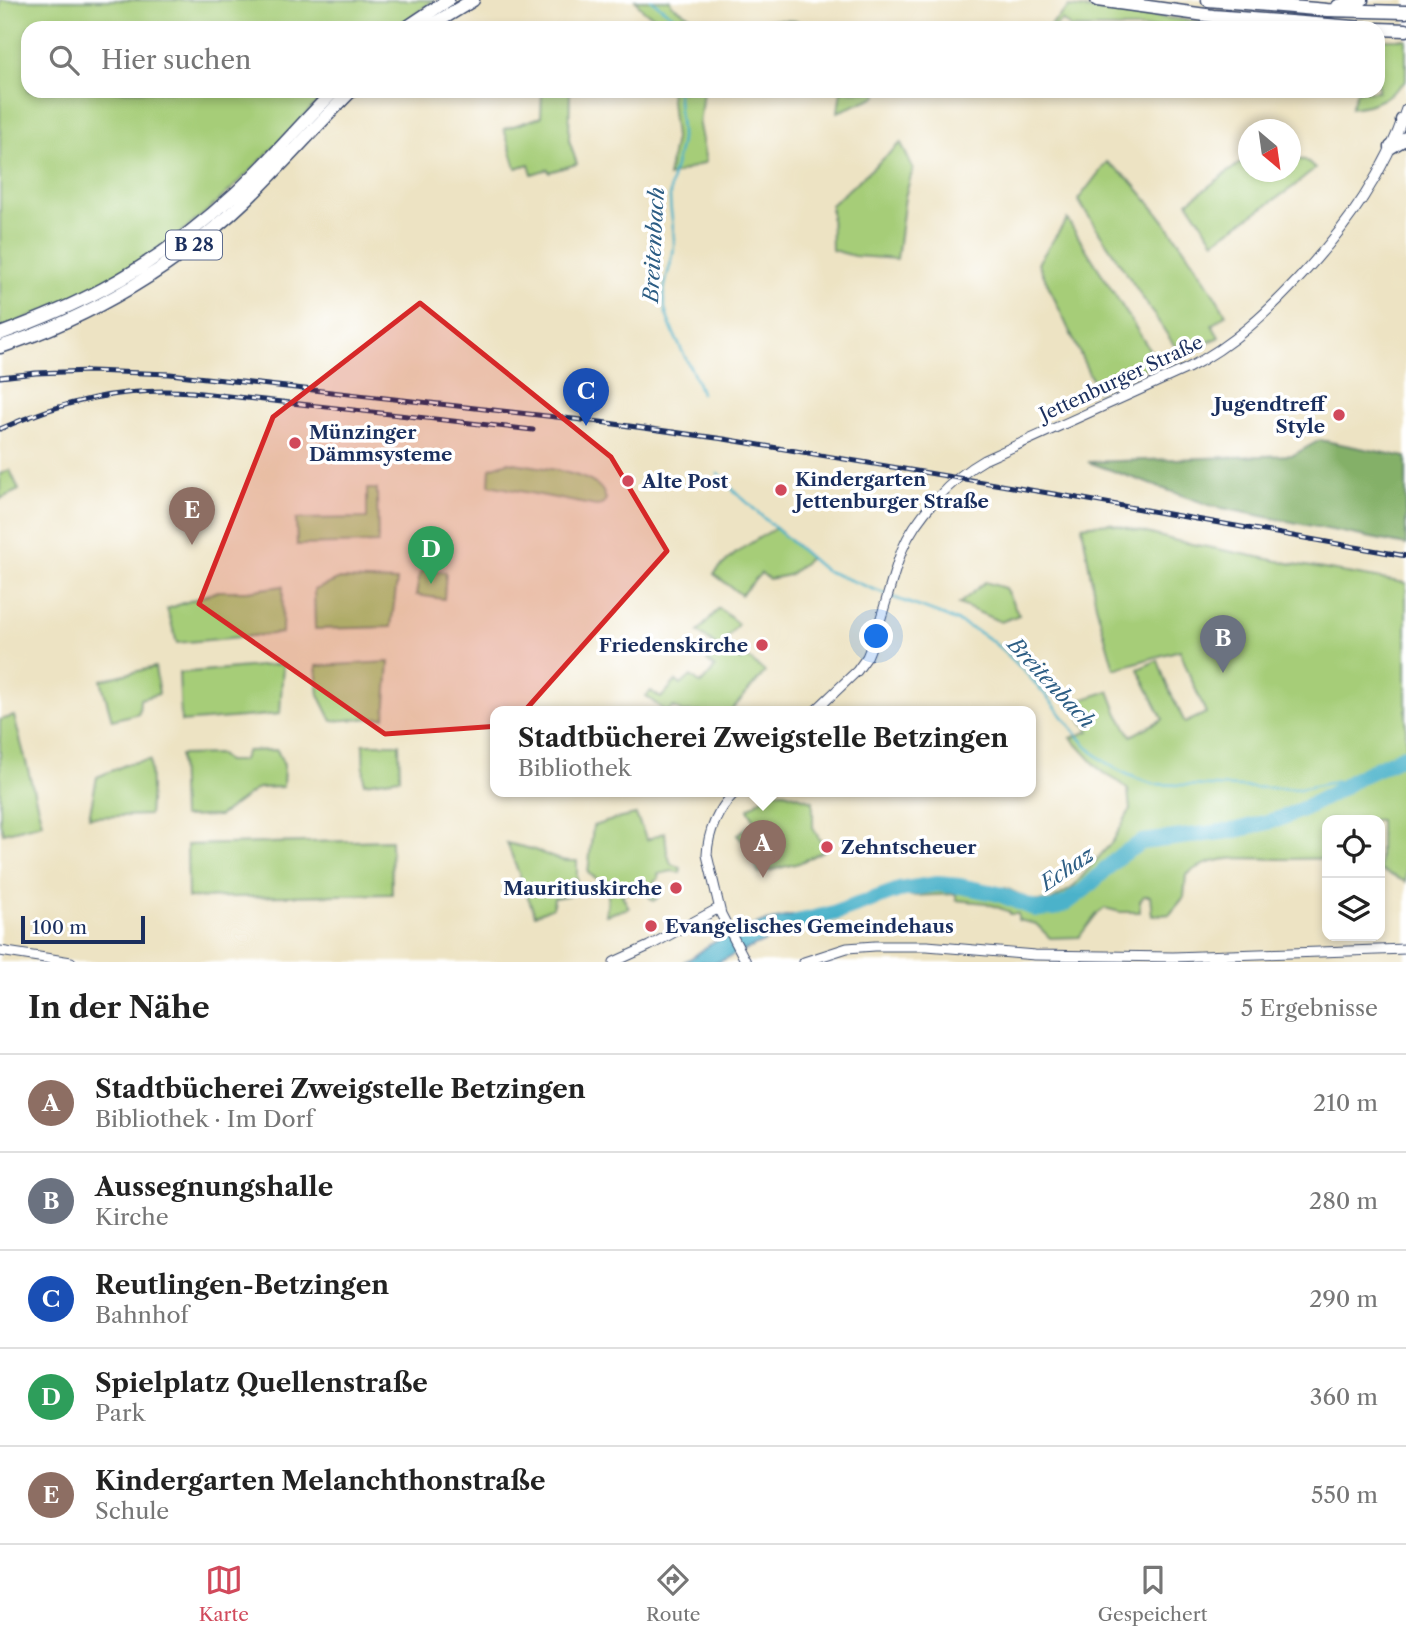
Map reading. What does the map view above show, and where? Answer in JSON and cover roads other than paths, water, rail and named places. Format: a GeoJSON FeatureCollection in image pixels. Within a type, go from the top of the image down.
{"type":"FeatureCollection","features":[{"type":"Feature","properties":{"kind":"highway"},"geometry":{"type":"LineString","coordinates":[[416,21],[448,0]]}},
{"type":"Feature","properties":{"kind":"highway"},"geometry":{"type":"LineString","coordinates":[[438,21],[473,0]]}},
{"type":"Feature","properties":{"kind":"highway"},"geometry":{"type":"LineString","coordinates":[[1097,0],[1276,21]]}},
{"type":"Feature","properties":{"kind":"highway"},"geometry":{"type":"LineString","coordinates":[[1208,0],[1327,10],[1406,12]]}},
{"type":"Feature","properties":{"kind":"highway"},"geometry":{"type":"LineString","coordinates":[[1327,10],[1362,0]]}},
{"type":"Feature","properties":{"kind":"highway"},"geometry":{"type":"LineString","coordinates":[[1385,29],[1406,30]]}},
{"type":"Feature","properties":{"kind":"highway","name":"B 28"},"geometry":{"type":"LineString","coordinates":[[0,334],[104,289],[170,248],[239,191],[327,98]]}},
{"type":"Feature","properties":{"kind":"highway","name":"B 28"},"geometry":{"type":"LineString","coordinates":[[0,346],[56,326],[107,301],[190,248],[246,200],[344,98]]}},
{"type":"Feature","properties":{"kind":"highway"},"geometry":{"type":"LineString","coordinates":[[1391,147],[1406,138]]}},
{"type":"Feature","properties":{"kind":"street","name":"Jettenburger Straße"},"geometry":{"type":"LineString","coordinates":[[820,706],[857,671],[867,657],[903,549],[924,514],[949,487],[976,465],[1188,368],[1249,329],[1338,234],[1371,187],[1405,116]]}},
{"type":"Feature","properties":{"kind":"street"},"geometry":{"type":"LineString","coordinates":[[731,797],[713,823],[707,845],[707,858],[719,908],[744,959]]}},
{"type":"Feature","properties":{"kind":"street"},"geometry":{"type":"LineString","coordinates":[[614,962],[719,908]]}},
{"type":"Feature","properties":{"kind":"street"},"geometry":{"type":"LineString","coordinates":[[804,962],[847,948],[875,946],[927,946],[1035,955],[1173,957],[1406,949]]}},
{"type":"Feature","properties":{"kind":"street"},"geometry":{"type":"LineString","coordinates":[[0,951],[71,962]]}},
{"type":"Feature","properties":{"kind":"water"},"geometry":{"type":"Polygon","coordinates":[[[809,913],[817,917],[807,925],[718,962],[683,962],[711,944],[746,928],[809,913]]]}},
{"type":"Feature","properties":{"kind":"waterway","name":"Breitenbach"},"geometry":{"type":"LineString","coordinates":[[651,0],[680,21]]}},
{"type":"Feature","properties":{"kind":"waterway","name":"Breitenbach"},"geometry":{"type":"LineString","coordinates":[[678,98],[681,139],[670,190],[674,246],[664,301],[672,331],[701,393]]}},
{"type":"Feature","properties":{"kind":"waterway","name":"Breitenbach"},"geometry":{"type":"LineString","coordinates":[[718,473],[766,520],[824,570],[886,594]]}},
{"type":"Feature","properties":{"kind":"waterway","name":"Breitenbach"},"geometry":{"type":"LineString","coordinates":[[892,597],[956,621],[990,640],[1032,679],[1093,752],[1112,766],[1139,779],[1153,784],[1300,789],[1359,777]]}},
{"type":"Feature","properties":{"kind":"waterway","name":"Echaz"},"geometry":{"type":"LineString","coordinates":[[797,922],[835,913],[899,890],[937,884],[999,894],[1036,909],[1054,908],[1068,902],[1121,855],[1142,842],[1237,830],[1279,819],[1406,755]]}},
{"type":"Feature","properties":{"kind":"railway"},"geometry":{"type":"LineString","coordinates":[[0,377],[90,371],[170,374],[600,422],[724,439],[1406,556]]}},
{"type":"Feature","properties":{"kind":"railway"},"geometry":{"type":"LineString","coordinates":[[0,429],[23,419],[93,398],[166,391],[533,430]]}},
{"type":"Feature","properties":{"kind":"place","name":"Jugendtreff Style"},"geometry":{"type":"Point","coordinates":[1339,415]}},
{"type":"Feature","properties":{"kind":"place","name":"Reutlingen-Betzingen"},"geometry":{"type":"Point","coordinates":[586,426]}},
{"type":"Feature","properties":{"kind":"place","name":"Münzinger Dämmsysteme"},"geometry":{"type":"Point","coordinates":[295,443]}},
{"type":"Feature","properties":{"kind":"place","name":"Alte Post"},"geometry":{"type":"Point","coordinates":[628,481]}},
{"type":"Feature","properties":{"kind":"place","name":"Kindergarten Jettenburger Straße"},"geometry":{"type":"Point","coordinates":[781,490]}},
{"type":"Feature","properties":{"kind":"place","name":"Kindergarten Melanchthonstraße"},"geometry":{"type":"Point","coordinates":[192,545]}},
{"type":"Feature","properties":{"kind":"place","name":"Spielplatz Quellenstraße"},"geometry":{"type":"Point","coordinates":[431,584]}},
{"type":"Feature","properties":{"kind":"place","name":"Friedenskirche"},"geometry":{"type":"Point","coordinates":[762,645]}},
{"type":"Feature","properties":{"kind":"place","name":"Aussegnungshalle"},"geometry":{"type":"Point","coordinates":[1223,673]}},
{"type":"Feature","properties":{"kind":"place","name":"Zehntscheuer"},"geometry":{"type":"Point","coordinates":[827,847]}},
{"type":"Feature","properties":{"kind":"place","name":"Stadtbücherei Zweigstelle Betzingen"},"geometry":{"type":"Point","coordinates":[763,878]}},
{"type":"Feature","properties":{"kind":"place","name":"Mauritiuskirche"},"geometry":{"type":"Point","coordinates":[676,888]}},
{"type":"Feature","properties":{"kind":"place","name":"Evangelisches Gemeindehaus"},"geometry":{"type":"Point","coordinates":[651,926]}}]}
